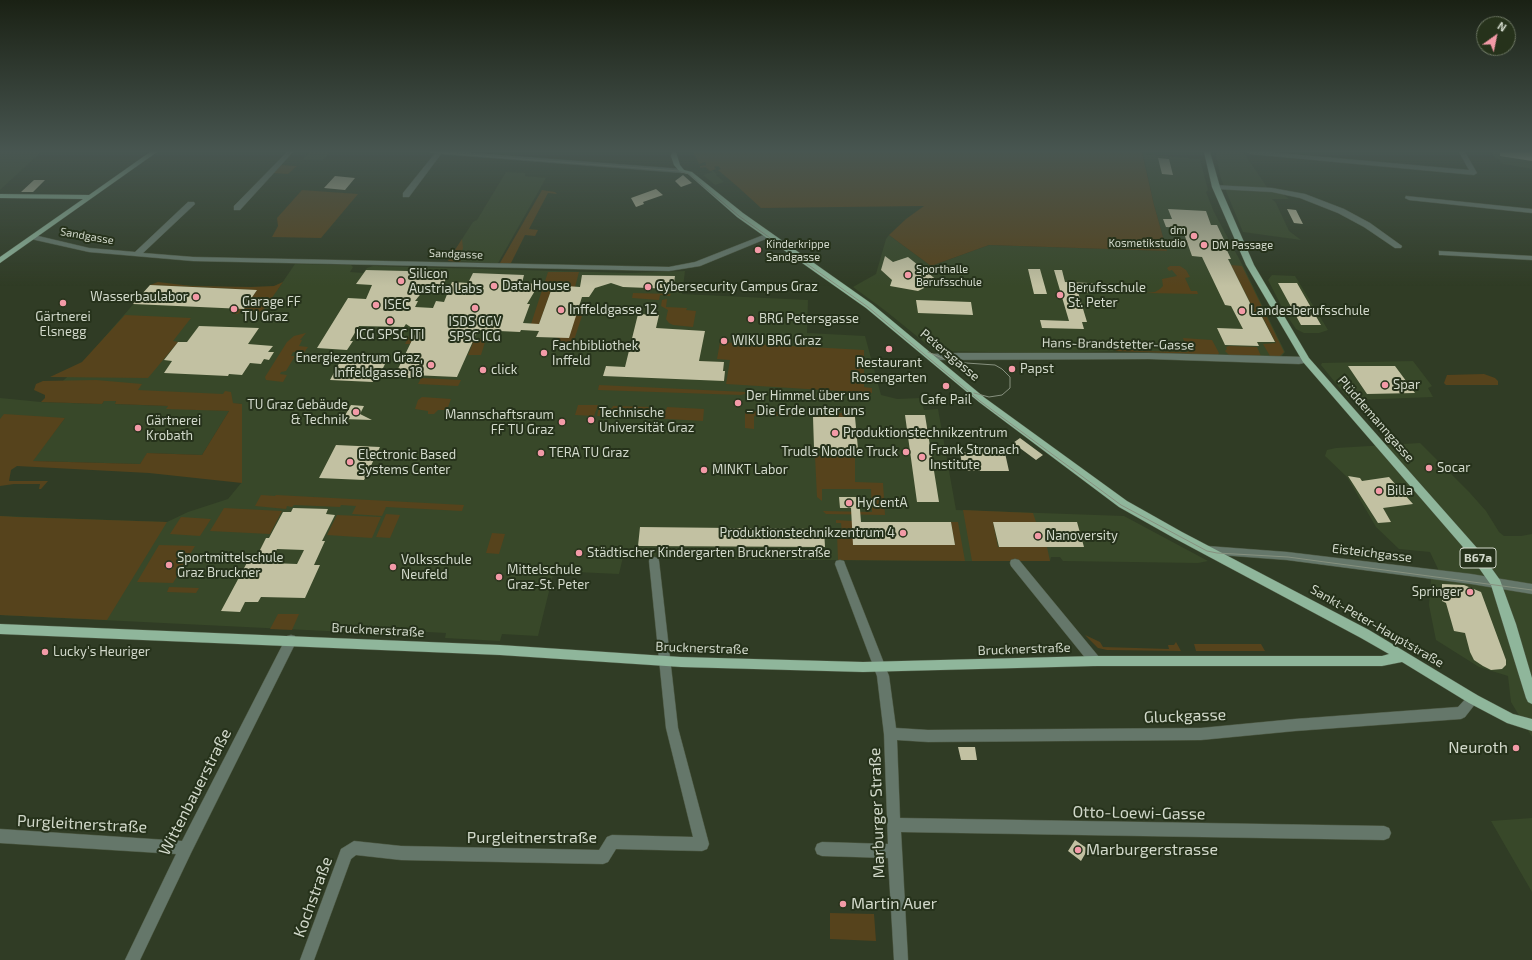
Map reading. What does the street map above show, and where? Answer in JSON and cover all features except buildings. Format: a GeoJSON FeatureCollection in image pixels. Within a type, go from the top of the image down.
{"type":"FeatureCollection","features":[{"type":"Feature","properties":{"kind":"main road"},"geometry":{"type":"LineString","coordinates":[[35,197],[88,198]]}},
{"type":"Feature","properties":{"kind":"main road","name":"Petersgasse"},"geometry":{"type":"LineString","coordinates":[[718,197],[740,216],[870,306],[992,408],[1123,504],[1208,550]]}},
{"type":"Feature","properties":{"kind":"main road","name":"Plüddemanngasse"},"geometry":{"type":"LineString","coordinates":[[1220,197],[1254,272],[1306,360],[1473,551],[1496,583],[1532,698]]}},
{"type":"Feature","properties":{"kind":"main road"},"geometry":{"type":"LineString","coordinates":[[0,261],[88,198]]}},
{"type":"Feature","properties":{"kind":"main road","name":"Sankt-Peter-Hauptstraße"},"geometry":{"type":"LineString","coordinates":[[1208,550],[1365,634],[1473,699],[1511,719],[1532,725]]}},
{"type":"Feature","properties":{"kind":"main road","name":"Brucknerstraße"},"geometry":{"type":"LineString","coordinates":[[0,629],[510,650],[664,661],[767,665],[880,666],[1094,661],[1382,661],[1402,657]]}},
{"type":"Feature","properties":{"kind":"street"},"geometry":{"type":"LineString","coordinates":[[237,208],[248,197]]}},
{"type":"Feature","properties":{"kind":"street"},"geometry":{"type":"LineString","coordinates":[[1304,197],[1341,211],[1398,246]]}},
{"type":"Feature","properties":{"kind":"street"},"geometry":{"type":"LineString","coordinates":[[1409,198],[1530,212]]}},
{"type":"Feature","properties":{"kind":"street"},"geometry":{"type":"LineString","coordinates":[[137,255],[191,204]]}},
{"type":"Feature","properties":{"kind":"street","name":"Sandgasse"},"geometry":{"type":"LineString","coordinates":[[34,236],[89,250],[193,259],[295,260],[586,269],[669,269],[697,264],[769,236]]}},
{"type":"Feature","properties":{"kind":"street"},"geometry":{"type":"LineString","coordinates":[[1442,253],[1532,258]]}},
{"type":"Feature","properties":{"kind":"street","name":"Hans-Brandstetter-Gasse"},"geometry":{"type":"LineString","coordinates":[[930,357],[1141,356],[1299,362],[1306,360]]}},
{"type":"Feature","properties":{"kind":"street","name":"Eisteichgasse"},"geometry":{"type":"LineString","coordinates":[[1208,550],[1287,556],[1532,589]]}},
{"type":"Feature","properties":{"kind":"street"},"geometry":{"type":"LineString","coordinates":[[654,561],[664,661]]}},
{"type":"Feature","properties":{"kind":"street"},"geometry":{"type":"LineString","coordinates":[[1015,563],[1094,661]]}},
{"type":"Feature","properties":{"kind":"street","name":"Marburger Straße"},"geometry":{"type":"LineString","coordinates":[[840,564],[883,676],[890,734],[901,960]]}},
{"type":"Feature","properties":{"kind":"street","name":"Wittenbauerstraße"},"geometry":{"type":"LineString","coordinates":[[132,960],[186,848],[291,640]]}},
{"type":"Feature","properties":{"kind":"street","name":"Purgleitnerstraße"},"geometry":{"type":"LineString","coordinates":[[354,848],[401,853],[603,857],[612,842],[702,844],[672,728],[664,661]]}},
{"type":"Feature","properties":{"kind":"street","name":"Gluckgasse"},"geometry":{"type":"LineString","coordinates":[[890,734],[936,736],[1202,734],[1295,725],[1461,713],[1473,699]]}},
{"type":"Feature","properties":{"kind":"street","name":"Otto-Loewi-Gasse"},"geometry":{"type":"LineString","coordinates":[[894,825],[1384,833]]}},
{"type":"Feature","properties":{"kind":"street","name":"Purgleitnerstraße"},"geometry":{"type":"LineString","coordinates":[[0,836],[186,848]]}},
{"type":"Feature","properties":{"kind":"street","name":"Kochstraße"},"geometry":{"type":"LineString","coordinates":[[307,960],[346,854],[354,848]]}},
{"type":"Feature","properties":{"kind":"street"},"geometry":{"type":"LineString","coordinates":[[822,849],[895,851]]}},
{"type":"Feature","properties":{"kind":"shaded area"},"geometry":{"type":"Polygon","coordinates":[[[296,197],[356,197],[321,238],[272,237],[278,226],[277,218],[296,197]]]}},
{"type":"Feature","properties":{"kind":"shaded area"},"geometry":{"type":"Polygon","coordinates":[[[491,197],[535,197],[498,263],[448,261],[473,222],[477,220],[491,197]]]}},
{"type":"Feature","properties":{"kind":"shaded area"},"geometry":{"type":"Polygon","coordinates":[[[538,197],[546,197],[529,229],[538,230],[535,236],[525,235],[511,263],[500,263],[538,197]]]}},
{"type":"Feature","properties":{"kind":"shaded area"},"geometry":{"type":"Polygon","coordinates":[[[749,197],[1152,197],[1167,251],[989,245],[931,266],[889,235],[906,219],[924,206],[761,208],[749,197]]]}},
{"type":"Feature","properties":{"kind":"shaded area","name":"Berufsschule St. Peter"},"geometry":{"type":"Polygon","coordinates":[[[1152,197],[1208,197],[1214,212],[1244,268],[1285,352],[1281,357],[1131,351],[1042,353],[935,351],[887,312],[853,287],[876,274],[886,239],[889,235],[931,266],[989,245],[1167,251],[1152,197]]]}},
{"type":"Feature","properties":{"kind":"shaded area"},"geometry":{"type":"Polygon","coordinates":[[[1228,197],[1286,197],[1289,199],[1272,199],[1276,203],[1289,231],[1301,240],[1243,232],[1228,197]]]}},
{"type":"Feature","properties":{"kind":"shaded area"},"geometry":{"type":"Polygon","coordinates":[[[462,239],[463,248],[458,260],[461,260],[460,262],[448,261],[462,239]]]}},
{"type":"Feature","properties":{"kind":"shaded area","name":"Technische Universität Graz"},"geometry":{"type":"Polygon","coordinates":[[[295,264],[351,265],[353,267],[350,272],[363,273],[367,268],[373,266],[629,273],[685,271],[682,294],[808,300],[807,333],[865,336],[881,395],[897,399],[920,398],[924,410],[938,409],[956,510],[1124,516],[1208,561],[1198,563],[1063,561],[1060,557],[1051,557],[1050,561],[965,561],[679,559],[623,557],[619,574],[554,571],[538,636],[502,634],[500,641],[445,638],[446,633],[390,630],[388,634],[0,615],[0,516],[167,522],[188,512],[228,499],[242,482],[242,404],[49,394],[83,362],[150,285],[157,284],[278,289],[295,264]]]}},
{"type":"Feature","properties":{"kind":"shaded area"},"geometry":{"type":"Polygon","coordinates":[[[1231,265],[1242,266],[1284,352],[1280,356],[1270,356],[1263,344],[1276,343],[1262,316],[1253,316],[1247,304],[1251,304],[1231,265]]]}},
{"type":"Feature","properties":{"kind":"shaded area"},"geometry":{"type":"Polygon","coordinates":[[[1170,266],[1180,266],[1186,270],[1190,277],[1185,278],[1191,291],[1197,291],[1198,294],[1146,293],[1155,292],[1160,289],[1163,286],[1162,279],[1177,276],[1172,270],[1169,271],[1167,268],[1170,266]]]}},
{"type":"Feature","properties":{"kind":"shaded area"},"geometry":{"type":"Polygon","coordinates":[[[548,272],[579,272],[575,287],[553,285],[539,324],[531,324],[548,272]]]}},
{"type":"Feature","properties":{"kind":"shaded area"},"geometry":{"type":"Polygon","coordinates":[[[1272,275],[1295,276],[1328,330],[1319,333],[1304,333],[1296,329],[1285,313],[1268,280],[1272,275]]]}},
{"type":"Feature","properties":{"kind":"shaded area"},"geometry":{"type":"Polygon","coordinates":[[[158,282],[191,286],[251,287],[274,286],[283,282],[262,312],[260,311],[257,315],[252,315],[254,311],[241,311],[238,314],[233,314],[237,308],[244,309],[257,290],[150,285],[158,282]]]}},
{"type":"Feature","properties":{"kind":"shaded area"},"geometry":{"type":"Polygon","coordinates":[[[633,293],[671,294],[670,296],[660,295],[659,300],[632,298],[633,293]]]}},
{"type":"Feature","properties":{"kind":"shaded area"},"geometry":{"type":"Polygon","coordinates":[[[667,299],[666,307],[687,308],[686,310],[696,311],[693,327],[673,325],[669,323],[666,319],[668,310],[661,306],[662,300],[667,299]]]}},
{"type":"Feature","properties":{"kind":"shaded area"},"geometry":{"type":"Polygon","coordinates":[[[586,304],[573,343],[569,346],[555,346],[557,338],[579,305],[586,304]]]}},
{"type":"Feature","properties":{"kind":"shaded area"},"geometry":{"type":"Polygon","coordinates":[[[125,315],[191,318],[173,341],[178,342],[148,378],[50,377],[82,362],[125,315]]]}},
{"type":"Feature","properties":{"kind":"shaded area"},"geometry":{"type":"Polygon","coordinates":[[[306,333],[300,340],[302,340],[299,346],[308,347],[303,354],[301,352],[293,352],[291,356],[295,356],[286,371],[281,372],[280,374],[287,375],[283,382],[266,380],[265,377],[287,342],[294,336],[306,333]]]}},
{"type":"Feature","properties":{"kind":"shaded area"},"geometry":{"type":"Polygon","coordinates":[[[409,336],[481,339],[485,342],[481,355],[468,355],[473,343],[412,340],[410,344],[405,344],[409,336]]]}},
{"type":"Feature","properties":{"kind":"shaded area"},"geometry":{"type":"Polygon","coordinates":[[[1183,338],[1212,340],[1219,353],[1218,355],[1115,351],[1127,340],[1131,340],[1134,351],[1188,352],[1183,338]]]}},
{"type":"Feature","properties":{"kind":"shaded area"},"geometry":{"type":"Polygon","coordinates":[[[720,342],[864,350],[864,387],[872,388],[872,393],[726,384],[730,360],[717,359],[720,342]]]}},
{"type":"Feature","properties":{"kind":"shaded area"},"geometry":{"type":"Polygon","coordinates":[[[1226,347],[1257,347],[1261,356],[1229,355],[1225,351],[1227,349],[1226,347]]]}},
{"type":"Feature","properties":{"kind":"shaded area"},"geometry":{"type":"Polygon","coordinates":[[[1413,361],[1432,386],[1428,388],[1433,397],[1355,400],[1347,397],[1321,365],[1322,363],[1413,361]]]}},
{"type":"Feature","properties":{"kind":"shaded area"},"geometry":{"type":"Polygon","coordinates":[[[1484,374],[1495,378],[1498,381],[1498,385],[1446,385],[1444,383],[1447,375],[1484,374]]]}},
{"type":"Feature","properties":{"kind":"shaded area"},"geometry":{"type":"Polygon","coordinates":[[[421,378],[461,380],[458,386],[418,384],[421,378]]]}},
{"type":"Feature","properties":{"kind":"shaded area"},"geometry":{"type":"Polygon","coordinates":[[[96,380],[142,384],[138,390],[223,394],[225,391],[231,392],[233,403],[242,404],[242,483],[149,473],[17,466],[11,470],[9,481],[48,481],[41,489],[39,489],[40,484],[14,484],[0,486],[0,419],[4,414],[65,418],[33,461],[140,464],[147,453],[202,455],[229,411],[166,409],[168,406],[115,404],[116,401],[104,401],[102,404],[41,402],[45,398],[45,395],[34,390],[36,384],[43,381],[96,380]]]}},
{"type":"Feature","properties":{"kind":"shaded area"},"geometry":{"type":"Polygon","coordinates":[[[599,385],[752,392],[741,395],[598,390],[599,385]]]}},
{"type":"Feature","properties":{"kind":"shaded area"},"geometry":{"type":"Polygon","coordinates":[[[422,397],[451,399],[447,410],[438,410],[434,414],[428,414],[428,411],[415,409],[418,400],[422,397]]]}},
{"type":"Feature","properties":{"kind":"shaded area","name":"Gärtnerei Krobath"},"geometry":{"type":"Polygon","coordinates":[[[0,398],[41,402],[102,404],[104,401],[116,401],[115,404],[169,406],[167,408],[229,411],[202,455],[148,453],[140,464],[32,461],[65,418],[0,419],[0,398]]]}},
{"type":"Feature","properties":{"kind":"shaded area"},"geometry":{"type":"Polygon","coordinates":[[[578,405],[598,405],[594,416],[575,415],[578,405]]]}},
{"type":"Feature","properties":{"kind":"shaded area"},"geometry":{"type":"Polygon","coordinates":[[[613,406],[651,407],[649,418],[597,416],[599,408],[612,408],[613,406]]]}},
{"type":"Feature","properties":{"kind":"shaded area"},"geometry":{"type":"Polygon","coordinates":[[[667,407],[704,409],[703,421],[651,418],[653,409],[666,410],[667,407]]]}},
{"type":"Feature","properties":{"kind":"shaded area"},"geometry":{"type":"Polygon","coordinates":[[[745,411],[798,412],[798,416],[754,416],[754,429],[745,428],[745,411]]]}},
{"type":"Feature","properties":{"kind":"shaded area"},"geometry":{"type":"Polygon","coordinates":[[[813,413],[855,413],[855,417],[813,417],[813,413]]]}},
{"type":"Feature","properties":{"kind":"shaded area"},"geometry":{"type":"Polygon","coordinates":[[[1420,443],[1486,511],[1499,532],[1504,536],[1521,536],[1532,534],[1532,737],[1511,702],[1508,676],[1479,667],[1436,640],[1429,605],[1431,579],[1438,569],[1430,552],[1399,549],[1376,527],[1347,477],[1325,456],[1327,450],[1336,448],[1420,443]]]}},
{"type":"Feature","properties":{"kind":"shaded area"},"geometry":{"type":"Polygon","coordinates":[[[843,453],[855,453],[855,482],[883,483],[885,515],[826,514],[823,511],[872,512],[871,489],[822,489],[822,501],[817,497],[815,456],[843,456],[843,453]]]}},
{"type":"Feature","properties":{"kind":"shaded area"},"geometry":{"type":"Polygon","coordinates":[[[261,495],[464,505],[462,511],[386,507],[382,516],[352,514],[356,506],[341,505],[340,507],[294,505],[292,507],[287,506],[286,509],[255,506],[261,495]]]}},
{"type":"Feature","properties":{"kind":"shaded area"},"geometry":{"type":"Polygon","coordinates":[[[224,508],[282,511],[270,534],[210,531],[224,508]]]}},
{"type":"Feature","properties":{"kind":"shaded area"},"geometry":{"type":"Polygon","coordinates":[[[963,510],[1033,513],[1036,522],[993,522],[998,547],[1047,547],[1050,561],[972,561],[963,510]]]}},
{"type":"Feature","properties":{"kind":"shaded area"},"geometry":{"type":"Polygon","coordinates":[[[386,514],[400,515],[390,538],[376,537],[386,514]]]}},
{"type":"Feature","properties":{"kind":"shaded area"},"geometry":{"type":"Polygon","coordinates":[[[337,515],[381,517],[372,538],[327,535],[337,515]]]}},
{"type":"Feature","properties":{"kind":"shaded area"},"geometry":{"type":"Polygon","coordinates":[[[0,516],[167,522],[107,620],[0,615],[0,516]]]}},
{"type":"Feature","properties":{"kind":"shaded area"},"geometry":{"type":"Polygon","coordinates":[[[181,517],[211,519],[200,536],[170,534],[181,517]]]}},
{"type":"Feature","properties":{"kind":"shaded area"},"geometry":{"type":"Polygon","coordinates":[[[836,520],[852,521],[854,545],[955,545],[951,522],[958,522],[965,561],[838,560],[837,534],[842,533],[841,523],[836,523],[836,520]]]}},
{"type":"Feature","properties":{"kind":"shaded area"},"geometry":{"type":"Polygon","coordinates":[[[492,533],[505,534],[499,554],[486,553],[492,533]]]}},
{"type":"Feature","properties":{"kind":"shaded area"},"geometry":{"type":"Polygon","coordinates":[[[159,545],[195,546],[173,583],[137,582],[159,545]]]}},
{"type":"Feature","properties":{"kind":"shaded area"},"geometry":{"type":"Polygon","coordinates":[[[169,587],[199,588],[196,593],[167,592],[169,587]]]}},
{"type":"Feature","properties":{"kind":"shaded area"},"geometry":{"type":"Polygon","coordinates":[[[278,614],[299,614],[292,630],[270,629],[278,614]]]}},
{"type":"Feature","properties":{"kind":"shaded area"},"geometry":{"type":"Polygon","coordinates":[[[1085,635],[1100,642],[1103,647],[1169,649],[1168,645],[1174,645],[1176,642],[1181,651],[1107,650],[1098,648],[1085,635]]]}},
{"type":"Feature","properties":{"kind":"shaded area"},"geometry":{"type":"Polygon","coordinates":[[[1194,644],[1261,644],[1265,651],[1196,651],[1194,644]]]}},
{"type":"Feature","properties":{"kind":"shaded area"},"geometry":{"type":"Polygon","coordinates":[[[1532,818],[1532,892],[1491,821],[1532,818]]]}},
{"type":"Feature","properties":{"kind":"shaded area"},"geometry":{"type":"Polygon","coordinates":[[[830,913],[874,914],[876,941],[830,939],[830,913]]]}},
{"type":"Feature","properties":{"kind":"tram line"},"geometry":{"type":"LineString","coordinates":[[716,197],[739,216],[868,307],[980,401],[1121,505],[1207,551],[1217,553],[1288,557],[1532,590]]}},
{"type":"Feature","properties":{"kind":"tram line"},"geometry":{"type":"LineString","coordinates":[[928,352],[952,362],[995,365],[1002,369],[1010,377],[1010,388],[1002,395],[989,397],[974,393]]}},
{"type":"Feature","properties":{"kind":"place","name":"dm Kosmetikstudio"},"geometry":{"type":"Point","coordinates":[1194,236]}},
{"type":"Feature","properties":{"kind":"place","name":"DM Passage"},"geometry":{"type":"Point","coordinates":[1204,245]}},
{"type":"Feature","properties":{"kind":"place","name":"Kinderkrippe Sandgasse"},"geometry":{"type":"Point","coordinates":[758,250]}},
{"type":"Feature","properties":{"kind":"place","name":"Sporthalle Berufsschule"},"geometry":{"type":"Point","coordinates":[908,275]}},
{"type":"Feature","properties":{"kind":"place","name":"Silicon Austria Labs"},"geometry":{"type":"Point","coordinates":[401,281]}},
{"type":"Feature","properties":{"kind":"place","name":"Data House"},"geometry":{"type":"Point","coordinates":[494,286]}},
{"type":"Feature","properties":{"kind":"place","name":"Cybersecurity Campus Graz"},"geometry":{"type":"Point","coordinates":[648,287]}},
{"type":"Feature","properties":{"kind":"place","name":"Berufsschule St. Peter"},"geometry":{"type":"Point","coordinates":[1060,295]}},
{"type":"Feature","properties":{"kind":"place","name":"Wasserbaulabor"},"geometry":{"type":"Point","coordinates":[196,297]}},
{"type":"Feature","properties":{"kind":"place","name":"Gärtnerei Elsnegg"},"geometry":{"type":"Point","coordinates":[63,303]}},
{"type":"Feature","properties":{"kind":"place","name":"ISEC"},"geometry":{"type":"Point","coordinates":[376,305]}},
{"type":"Feature","properties":{"kind":"place","name":"ISDS CGV SPSC ICG"},"geometry":{"type":"Point","coordinates":[475,308]}},
{"type":"Feature","properties":{"kind":"place","name":"Garage FF TU Graz"},"geometry":{"type":"Point","coordinates":[234,309]}},
{"type":"Feature","properties":{"kind":"place","name":"Inffeldgasse 12"},"geometry":{"type":"Point","coordinates":[561,310]}},
{"type":"Feature","properties":{"kind":"place","name":"Landesberufsschule"},"geometry":{"type":"Point","coordinates":[1242,311]}},
{"type":"Feature","properties":{"kind":"place","name":"BRG Petersgasse"},"geometry":{"type":"Point","coordinates":[751,319]}},
{"type":"Feature","properties":{"kind":"place","name":"ICG SPSC ITI"},"geometry":{"type":"Point","coordinates":[390,321]}},
{"type":"Feature","properties":{"kind":"place","name":"WIKU BRG Graz"},"geometry":{"type":"Point","coordinates":[724,341]}},
{"type":"Feature","properties":{"kind":"place","name":"Restaurant Rosengarten"},"geometry":{"type":"Point","coordinates":[889,349]}},
{"type":"Feature","properties":{"kind":"place","name":"Fachbibliothek Inffeld"},"geometry":{"type":"Point","coordinates":[544,353]}},
{"type":"Feature","properties":{"kind":"place","name":"Energiezentrum Graz, Inffeldgasse 18"},"geometry":{"type":"Point","coordinates":[431,365]}},
{"type":"Feature","properties":{"kind":"place","name":"Papst"},"geometry":{"type":"Point","coordinates":[1012,369]}},
{"type":"Feature","properties":{"kind":"place","name":"click"},"geometry":{"type":"Point","coordinates":[483,370]}},
{"type":"Feature","properties":{"kind":"place","name":"Spar"},"geometry":{"type":"Point","coordinates":[1385,385]}},
{"type":"Feature","properties":{"kind":"place","name":"Cafe Pail"},"geometry":{"type":"Point","coordinates":[946,386]}},
{"type":"Feature","properties":{"kind":"place","name":"Der Himmel über uns – Die Erde unter uns"},"geometry":{"type":"Point","coordinates":[738,403]}},
{"type":"Feature","properties":{"kind":"place","name":"TU Graz Gebäude & Technik"},"geometry":{"type":"Point","coordinates":[356,412]}},
{"type":"Feature","properties":{"kind":"place","name":"Technische Universität Graz"},"geometry":{"type":"Point","coordinates":[591,420]}},
{"type":"Feature","properties":{"kind":"place","name":"Mannschaftsraum FF TU Graz"},"geometry":{"type":"Point","coordinates":[562,422]}},
{"type":"Feature","properties":{"kind":"place","name":"Gärtnerei Krobath"},"geometry":{"type":"Point","coordinates":[138,428]}},
{"type":"Feature","properties":{"kind":"place","name":"Produktionstechnikzentrum"},"geometry":{"type":"Point","coordinates":[835,433]}},
{"type":"Feature","properties":{"kind":"place","name":"Trudls Noodle Truck"},"geometry":{"type":"Point","coordinates":[906,452]}},
{"type":"Feature","properties":{"kind":"place","name":"TERA TU Graz"},"geometry":{"type":"Point","coordinates":[541,453]}},
{"type":"Feature","properties":{"kind":"place","name":"Frank Stronach Institute"},"geometry":{"type":"Point","coordinates":[922,457]}},
{"type":"Feature","properties":{"kind":"place","name":"Electronic Based Systems Center"},"geometry":{"type":"Point","coordinates":[350,462]}},
{"type":"Feature","properties":{"kind":"place","name":"Socar"},"geometry":{"type":"Point","coordinates":[1429,468]}},
{"type":"Feature","properties":{"kind":"place","name":"MINKT Labor"},"geometry":{"type":"Point","coordinates":[704,470]}},
{"type":"Feature","properties":{"kind":"place","name":"Billa"},"geometry":{"type":"Point","coordinates":[1379,491]}},
{"type":"Feature","properties":{"kind":"place","name":"HyCentA"},"geometry":{"type":"Point","coordinates":[849,503]}},
{"type":"Feature","properties":{"kind":"place","name":"Produktionstechnikzentrum 4"},"geometry":{"type":"Point","coordinates":[903,533]}},
{"type":"Feature","properties":{"kind":"place","name":"Nanoversity"},"geometry":{"type":"Point","coordinates":[1038,536]}},
{"type":"Feature","properties":{"kind":"place","name":"Städtischer Kindergarten Brucknerstraße"},"geometry":{"type":"Point","coordinates":[579,553]}},
{"type":"Feature","properties":{"kind":"place","name":"Sportmittelschule Graz Bruckner"},"geometry":{"type":"Point","coordinates":[169,565]}},
{"type":"Feature","properties":{"kind":"place","name":"Volksschule Neufeld"},"geometry":{"type":"Point","coordinates":[393,567]}},
{"type":"Feature","properties":{"kind":"place","name":"Mittelschule Graz-St. Peter"},"geometry":{"type":"Point","coordinates":[499,577]}},
{"type":"Feature","properties":{"kind":"place","name":"Springer"},"geometry":{"type":"Point","coordinates":[1470,592]}},
{"type":"Feature","properties":{"kind":"place","name":"Lucky's Heuriger"},"geometry":{"type":"Point","coordinates":[45,652]}},
{"type":"Feature","properties":{"kind":"place","name":"Neuroth"},"geometry":{"type":"Point","coordinates":[1516,748]}},
{"type":"Feature","properties":{"kind":"place","name":"Marburgerstrasse"},"geometry":{"type":"Point","coordinates":[1078,850]}},
{"type":"Feature","properties":{"kind":"place","name":"Martin Auer"},"geometry":{"type":"Point","coordinates":[843,904]}}]}
